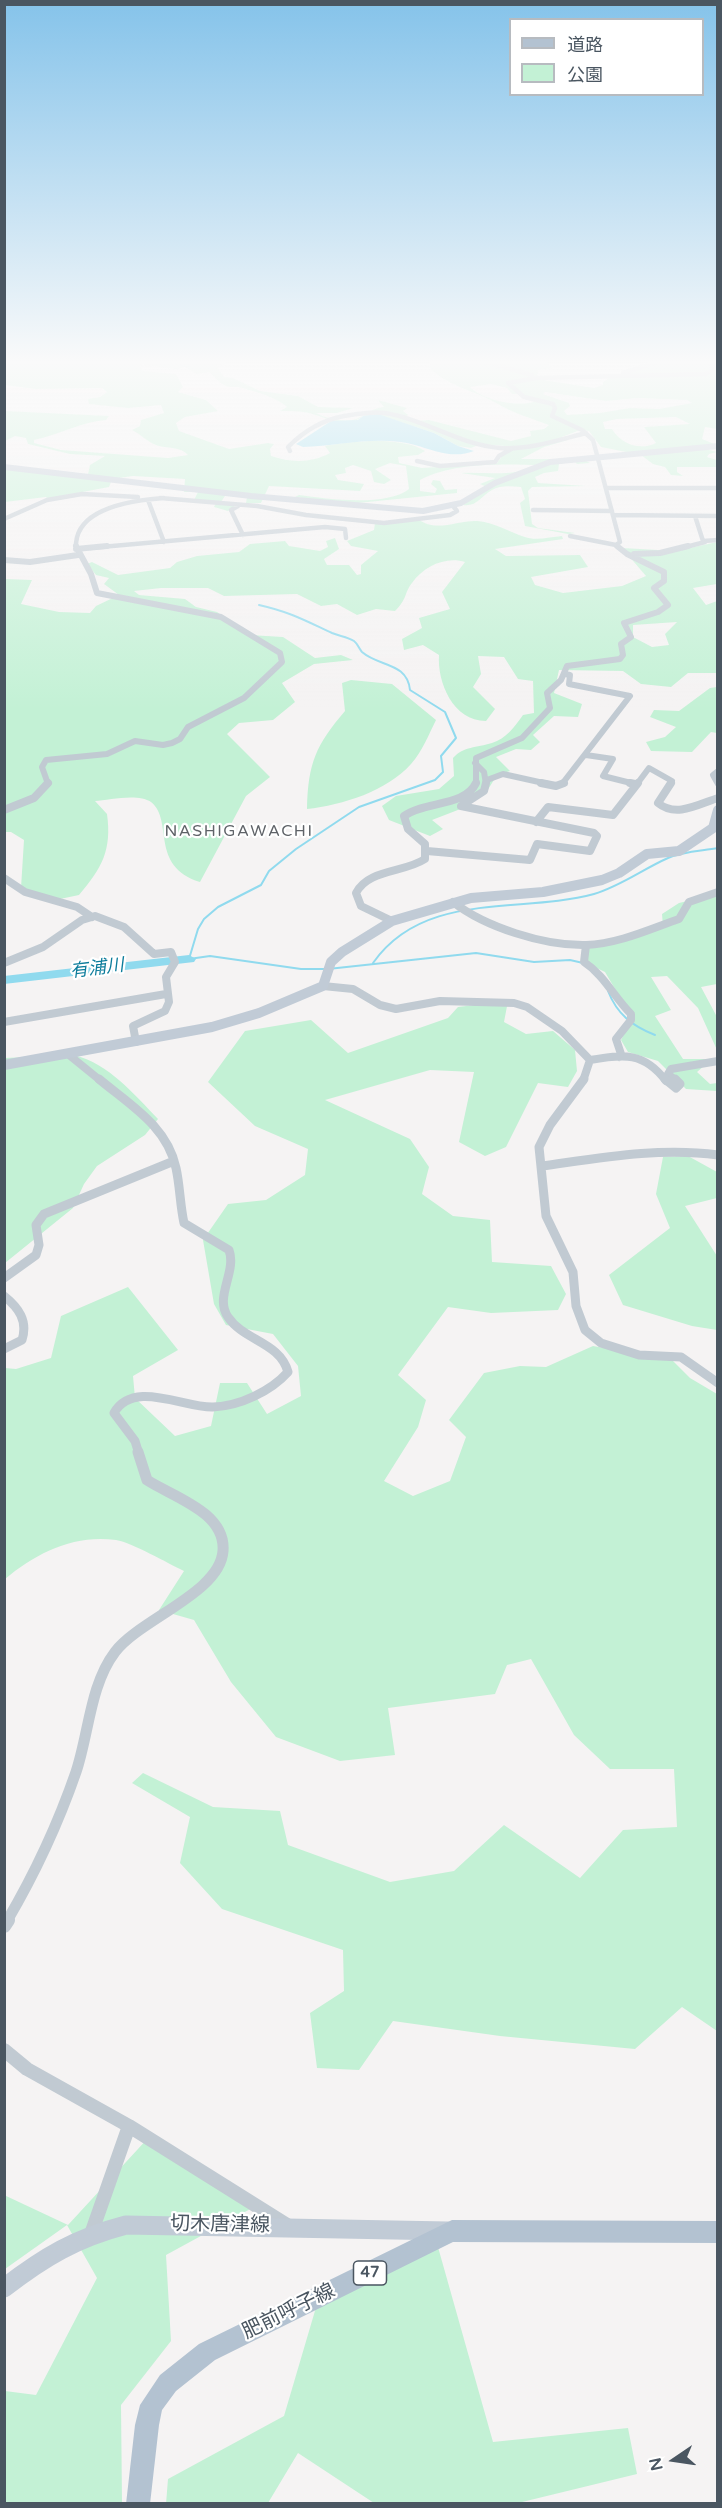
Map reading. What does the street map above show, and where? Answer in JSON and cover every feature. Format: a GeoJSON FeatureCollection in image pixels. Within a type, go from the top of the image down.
{"type":"FeatureCollection","features":[{"type":"Feature","properties":{"kind":"main road"},"geometry":{"type":"LineString","coordinates":[[87,476],[251,496],[394,510],[423,510],[453,506],[470,500],[495,483],[511,476]]}},
{"type":"Feature","properties":{"kind":"main road"},"geometry":{"type":"LineString","coordinates":[[4,1065],[189,1032],[250,1016],[323,986],[331,962],[342,952],[392,921],[458,904],[471,898],[543,892],[602,880],[638,863],[647,854],[679,850],[690,846],[713,828],[717,810]]}},
{"type":"Feature","properties":{"kind":"main road","name":"切木唐津線"},"geometry":{"type":"LineString","coordinates":[[4,2288],[44,2257],[92,2234],[126,2225],[289,2226],[452,2231]]}},
{"type":"Feature","properties":{"kind":"main road","name":"肥前呼子線"},"geometry":{"type":"LineString","coordinates":[[138,2504],[147,2425],[152,2404],[168,2383],[207,2352],[452,2231],[717,2232]]}},
{"type":"Feature","properties":{"kind":"street"},"geometry":{"type":"LineString","coordinates":[[603,476],[620,542],[616,545]]}},
{"type":"Feature","properties":{"kind":"street"},"geometry":{"type":"LineString","coordinates":[[606,488],[717,488]]}},
{"type":"Feature","properties":{"kind":"street"},"geometry":{"type":"LineString","coordinates":[[4,519],[48,500],[82,494],[241,505],[384,523],[450,515],[457,511],[453,506]]}},
{"type":"Feature","properties":{"kind":"street"},"geometry":{"type":"LineString","coordinates":[[243,535],[231,510],[251,496]]}},
{"type":"Feature","properties":{"kind":"street"},"geometry":{"type":"LineString","coordinates":[[4,810],[42,793],[48,784],[42,767],[46,760],[107,754],[135,741],[163,745],[172,743],[180,739],[188,727],[249,694],[283,658],[269,644],[221,617],[97,593],[91,574],[77,552],[78,534],[95,513],[106,507],[164,498]]}},
{"type":"Feature","properties":{"kind":"street"},"geometry":{"type":"LineString","coordinates":[[148,500],[164,542]]}},
{"type":"Feature","properties":{"kind":"street"},"geometry":{"type":"LineString","coordinates":[[533,510],[717,516]]}},
{"type":"Feature","properties":{"kind":"street"},"geometry":{"type":"LineString","coordinates":[[695,516],[701,539],[705,542]]}},
{"type":"Feature","properties":{"kind":"street"},"geometry":{"type":"LineString","coordinates":[[4,560],[30,562],[77,552],[164,542],[336,527],[345,529],[346,538]]}},
{"type":"Feature","properties":{"kind":"street"},"geometry":{"type":"LineString","coordinates":[[427,851],[420,838],[404,824],[404,816],[416,809],[448,803],[472,790],[476,785],[476,758],[522,738],[550,708],[547,693],[565,674],[567,666],[620,659],[623,655],[621,644],[631,637],[624,623],[633,618],[658,614],[668,605],[654,588],[664,581],[664,572],[646,560],[626,555],[616,545],[570,536]]}},
{"type":"Feature","properties":{"kind":"street"},"geometry":{"type":"LineString","coordinates":[[626,555],[660,553],[717,540]]}},
{"type":"Feature","properties":{"kind":"street"},"geometry":{"type":"LineString","coordinates":[[487,780],[504,774],[560,786],[630,696],[569,684],[570,675],[565,674]]}},
{"type":"Feature","properties":{"kind":"street"},"geometry":{"type":"LineString","coordinates":[[586,755],[613,759],[603,776],[635,784]]}},
{"type":"Feature","properties":{"kind":"street"},"geometry":{"type":"LineString","coordinates":[[427,851],[530,860],[537,844],[590,851],[597,836],[461,806],[484,791],[487,780],[483,768],[475,762]]}},
{"type":"Feature","properties":{"kind":"street"},"geometry":{"type":"LineString","coordinates":[[536,822],[548,807],[613,815],[649,768],[671,778],[666,793],[658,803],[662,808],[676,811],[717,798]]}},
{"type":"Feature","properties":{"kind":"street"},"geometry":{"type":"LineString","coordinates":[[717,771],[713,775],[717,784]]}},
{"type":"Feature","properties":{"kind":"street"},"geometry":{"type":"LineString","coordinates":[[392,921],[359,904],[359,887],[373,876],[421,865],[427,851]]}},
{"type":"Feature","properties":{"kind":"street"},"geometry":{"type":"LineString","coordinates":[[4,879],[25,892],[77,907],[92,917],[118,924],[140,938],[154,954],[173,955],[175,962],[166,977],[166,994],[169,1002],[165,1011],[133,1026],[136,1042]]}},
{"type":"Feature","properties":{"kind":"street"},"geometry":{"type":"LineString","coordinates":[[458,904],[471,916],[485,919],[502,929],[545,941],[586,945],[613,941],[680,919],[689,902],[717,891]]}},
{"type":"Feature","properties":{"kind":"street"},"geometry":{"type":"LineString","coordinates":[[4,963],[32,954],[57,940],[79,922],[92,917]]}},
{"type":"Feature","properties":{"kind":"street"},"geometry":{"type":"LineString","coordinates":[[586,945],[584,962],[602,976],[617,1000],[631,1014],[631,1020],[616,1040],[621,1054],[619,1057]]}},
{"type":"Feature","properties":{"kind":"street"},"geometry":{"type":"LineString","coordinates":[[323,986],[353,989],[380,1005],[396,1009],[440,1001],[514,1003],[534,1011],[582,1049],[590,1060],[588,1074],[540,1140],[546,1216],[573,1272],[576,1306],[585,1330],[601,1343],[632,1353],[681,1357],[715,1380]]}},
{"type":"Feature","properties":{"kind":"street"},"geometry":{"type":"LineString","coordinates":[[4,1022],[166,994]]}},
{"type":"Feature","properties":{"kind":"street"},"geometry":{"type":"LineString","coordinates":[[4,1926],[31,1880],[76,1772],[102,1672],[110,1658],[139,1627],[175,1608],[202,1587],[220,1561],[221,1542],[208,1518],[144,1476],[135,1441],[114,1413],[116,1407],[122,1401],[136,1397],[211,1407],[224,1406],[236,1403],[282,1380],[288,1372],[284,1360],[237,1328],[225,1313],[224,1296],[233,1264],[232,1255],[229,1250],[184,1223],[178,1198],[174,1161],[170,1150],[152,1122],[69,1054]]}},
{"type":"Feature","properties":{"kind":"street"},"geometry":{"type":"LineString","coordinates":[[590,1060],[638,1057],[654,1067],[663,1081],[676,1088],[680,1084],[668,1074],[671,1069],[717,1060]]}},
{"type":"Feature","properties":{"kind":"street"},"geometry":{"type":"LineString","coordinates":[[542,1166],[645,1153],[689,1151],[717,1155]]}},
{"type":"Feature","properties":{"kind":"street"},"geometry":{"type":"LineString","coordinates":[[4,1278],[23,1266],[37,1252],[39,1246],[34,1230],[36,1221],[44,1214],[174,1161]]}},
{"type":"Feature","properties":{"kind":"street"},"geometry":{"type":"LineString","coordinates":[[4,1296],[22,1314],[25,1325],[22,1340],[4,1349]]}},
{"type":"Feature","properties":{"kind":"street"},"geometry":{"type":"LineString","coordinates":[[4,2050],[27,2069],[129,2126],[289,2226]]}},
{"type":"Feature","properties":{"kind":"street"},"geometry":{"type":"LineString","coordinates":[[92,2234],[129,2126]]}},
{"type":"Feature","properties":{"kind":"green space"},"geometry":{"type":"Polygon","coordinates":[[[5,476],[133,476],[112,479],[109,487],[67,495],[61,500],[46,497],[5,502],[5,476]]]}},
{"type":"Feature","properties":{"kind":"green space"},"geometry":{"type":"Polygon","coordinates":[[[134,476],[336,476],[338,480],[364,484],[360,491],[269,486],[261,503],[246,503],[247,497],[225,496],[221,502],[235,506],[228,511],[214,507],[216,503],[194,500],[198,492],[184,492],[185,479],[134,476]]]}},
{"type":"Feature","properties":{"kind":"green space"},"geometry":{"type":"Polygon","coordinates":[[[372,476],[385,476],[391,480],[384,484],[374,482],[372,476]]]}},
{"type":"Feature","properties":{"kind":"green space"},"geometry":{"type":"Polygon","coordinates":[[[407,476],[429,476],[420,480],[420,491],[435,493],[437,489],[431,484],[433,480],[440,481],[445,490],[457,489],[457,493],[348,504],[295,497],[299,495],[372,500],[399,495],[409,489],[407,476]]]}},
{"type":"Feature","properties":{"kind":"green space"},"geometry":{"type":"Polygon","coordinates":[[[482,476],[537,476],[535,477],[538,483],[586,486],[532,487],[528,491],[532,524],[538,528],[575,533],[568,534],[525,526],[520,503],[525,499],[521,487],[495,488],[475,503],[463,505],[489,488],[480,484],[495,478],[482,476]]]}},
{"type":"Feature","properties":{"kind":"green space"},"geometry":{"type":"Polygon","coordinates":[[[418,519],[439,526],[477,521],[529,538],[562,536],[563,539],[495,549],[506,556],[580,555],[588,567],[531,577],[535,585],[563,593],[622,586],[646,576],[622,548],[676,551],[717,542],[717,584],[693,588],[706,605],[717,601],[717,673],[688,673],[671,687],[641,684],[623,671],[559,670],[554,693],[582,704],[578,717],[554,716],[533,735],[540,742],[531,750],[516,749],[496,757],[510,771],[497,775],[487,791],[463,808],[432,820],[443,829],[430,836],[389,820],[382,806],[396,796],[439,789],[454,776],[453,758],[457,754],[466,749],[497,741],[510,732],[523,715],[534,713],[533,681],[518,679],[504,657],[478,656],[481,674],[473,687],[495,709],[486,721],[464,714],[449,698],[441,677],[439,655],[423,645],[404,650],[402,639],[422,628],[419,618],[450,609],[442,592],[465,562],[450,560],[429,567],[417,577],[395,611],[376,609],[357,615],[337,604],[321,606],[297,594],[224,596],[208,588],[161,588],[134,591],[139,595],[185,599],[196,607],[217,612],[250,635],[283,637],[315,658],[341,655],[353,660],[314,664],[282,683],[295,702],[273,720],[239,723],[227,734],[270,777],[246,796],[200,882],[184,875],[174,865],[168,854],[158,810],[145,799],[131,797],[95,801],[107,814],[108,838],[104,858],[79,895],[60,899],[21,888],[24,840],[11,832],[5,832],[5,579],[32,580],[21,604],[59,612],[90,613],[96,606],[119,595],[104,584],[109,578],[96,575],[87,564],[92,562],[118,575],[170,568],[177,562],[197,556],[239,552],[250,544],[285,541],[289,546],[320,551],[328,547],[326,541],[335,538],[339,549],[324,559],[327,565],[349,565],[357,575],[361,574],[361,565],[378,551],[351,546],[347,541],[374,530],[375,523],[418,519]],[[677,622],[633,625],[633,637],[652,647],[669,645],[665,634],[677,622]]]}},
{"type":"Feature","properties":{"kind":"green space"},"geometry":{"type":"Polygon","coordinates":[[[351,680],[392,684],[436,720],[415,759],[390,782],[349,800],[307,809],[312,767],[320,745],[345,711],[342,683],[351,680]]]}},
{"type":"Feature","properties":{"kind":"green space"},"geometry":{"type":"Polygon","coordinates":[[[717,687],[717,733],[711,732],[692,752],[651,751],[646,742],[665,737],[676,727],[650,717],[654,710],[679,711],[710,688],[717,687]]]}},
{"type":"Feature","properties":{"kind":"green space"},"geometry":{"type":"Polygon","coordinates":[[[717,894],[717,984],[701,987],[717,1017],[717,1050],[698,1008],[667,976],[651,977],[671,1010],[655,1016],[683,1059],[712,1059],[697,1072],[710,1084],[717,1083],[717,1091],[686,1089],[658,1061],[628,1052],[621,1040],[635,1014],[621,999],[605,972],[586,963],[587,946],[663,926],[662,914],[679,903],[717,894]]]}},
{"type":"Feature","properties":{"kind":"green space"},"geometry":{"type":"Polygon","coordinates":[[[508,1001],[504,1022],[526,1034],[553,1031],[575,1050],[577,1071],[568,1087],[538,1083],[506,1147],[485,1156],[459,1142],[474,1072],[430,1070],[325,1100],[410,1139],[429,1167],[422,1194],[453,1216],[490,1220],[492,1262],[551,1266],[566,1294],[558,1310],[491,1313],[448,1307],[398,1375],[426,1400],[418,1427],[384,1481],[413,1496],[450,1481],[466,1437],[449,1420],[484,1373],[520,1366],[546,1367],[593,1346],[672,1360],[690,1378],[717,1394],[717,2031],[682,2007],[635,2049],[500,2036],[393,2021],[359,2070],[317,2068],[310,2013],[344,1991],[343,1950],[222,1909],[180,1863],[190,1817],[132,1783],[143,1773],[213,1807],[280,1811],[288,1845],[390,1882],[454,1871],[504,1825],[580,1878],[623,1830],[677,1827],[674,1769],[610,1769],[574,1735],[531,1659],[507,1665],[495,1694],[388,1708],[395,1755],[340,1761],[276,1737],[231,1682],[194,1620],[159,1610],[184,1571],[131,1545],[116,1540],[100,1539],[85,1540],[56,1548],[30,1561],[5,1579],[5,1368],[16,1369],[51,1358],[61,1316],[128,1287],[178,1350],[133,1376],[135,1398],[175,1436],[211,1426],[220,1383],[247,1383],[267,1414],[301,1396],[298,1366],[273,1334],[226,1325],[214,1304],[203,1240],[228,1204],[266,1200],[305,1175],[308,1149],[255,1126],[208,1082],[245,1031],[311,1020],[348,1053],[448,1018],[458,1007],[508,1001]]]}},
{"type":"Feature","properties":{"kind":"green space"},"geometry":{"type":"Polygon","coordinates":[[[74,1055],[99,1065],[110,1073],[158,1119],[145,1135],[97,1166],[84,1184],[73,1208],[5,1263],[5,1058],[74,1055]]]}},
{"type":"Feature","properties":{"kind":"green space"},"geometry":{"type":"Polygon","coordinates":[[[688,1156],[717,1172],[717,1198],[685,1206],[717,1256],[717,1330],[692,1326],[623,1305],[609,1275],[670,1228],[656,1194],[663,1157],[688,1156]]]}},
{"type":"Feature","properties":{"kind":"green space"},"geometry":{"type":"Polygon","coordinates":[[[149,2137],[254,2207],[166,2255],[171,2341],[121,2405],[122,2503],[5,2503],[5,2391],[36,2395],[97,2278],[67,2225],[5,2269],[4,2195],[68,2225],[149,2137]]]}},
{"type":"Feature","properties":{"kind":"green space"},"geometry":{"type":"Polygon","coordinates":[[[436,2240],[493,2442],[628,2428],[637,2474],[518,2503],[374,2503],[298,2453],[268,2503],[166,2504],[168,2479],[284,2416],[317,2304],[436,2240]]]}},
{"type":"Feature","properties":{"kind":"waterway"},"geometry":{"type":"LineString","coordinates":[[259,605],[305,620],[352,640],[369,657],[404,674],[410,690],[445,712],[456,738],[441,756],[443,772],[435,780],[359,807],[296,849],[269,871],[261,885],[218,907],[204,919],[198,929],[189,959],[210,956],[301,969],[328,969],[476,953],[534,962],[570,960],[583,963]]}},
{"type":"Feature","properties":{"kind":"waterway"},"geometry":{"type":"LineString","coordinates":[[373,963],[394,940],[419,924],[446,914],[566,900],[594,894],[613,887],[674,856],[718,848]]}},
{"type":"Feature","properties":{"kind":"waterway","name":"有浦川"},"geometry":{"type":"LineString","coordinates":[[4,980],[189,959]]}},
{"type":"Feature","properties":{"kind":"waterway"},"geometry":{"type":"LineString","coordinates":[[608,991],[626,1018],[639,1028],[655,1035]]}},
{"type":"Feature","properties":{"kind":"district","name":"NASHIGAWACHI"},"geometry":{"type":"Point","coordinates":[239,832]}}]}
